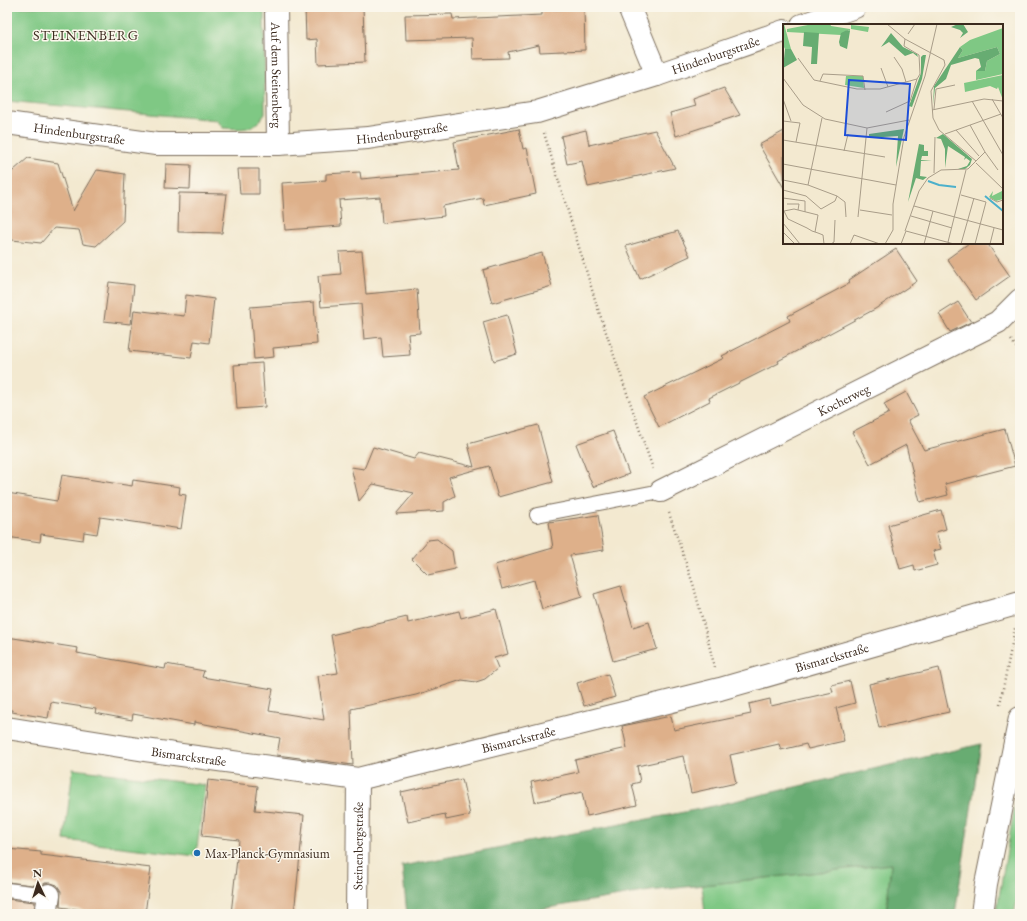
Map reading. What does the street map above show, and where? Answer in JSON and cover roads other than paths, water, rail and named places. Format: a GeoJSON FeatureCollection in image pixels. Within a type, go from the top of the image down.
{"type":"FeatureCollection","features":[{"type":"Feature","properties":{"kind":"street","name":"Auf dem Steinenberg"},"geometry":{"type":"LineString","coordinates":[[276,7],[278,144]]}},
{"type":"Feature","properties":{"kind":"street"},"geometry":{"type":"LineString","coordinates":[[629,7],[657,75]]}},
{"type":"Feature","properties":{"kind":"street"},"geometry":{"type":"LineString","coordinates":[[805,24],[855,7]]}},
{"type":"Feature","properties":{"kind":"street","name":"Hindenburgstraße"},"geometry":{"type":"LineString","coordinates":[[7,123],[156,144],[278,144],[368,138],[537,112],[657,75],[783,31]]}},
{"type":"Feature","properties":{"kind":"street","name":"Kocherweg"},"geometry":{"type":"LineString","coordinates":[[661,491],[998,322],[1020,300]]}},
{"type":"Feature","properties":{"kind":"street","name":"Bismarckstraße"},"geometry":{"type":"LineString","coordinates":[[7,728],[145,750],[358,779],[720,689],[1020,603]]}},
{"type":"Feature","properties":{"kind":"street"},"geometry":{"type":"LineString","coordinates":[[982,914],[986,884],[1020,718]]}},
{"type":"Feature","properties":{"kind":"street","name":"Steinenbergstraße"},"geometry":{"type":"LineString","coordinates":[[357,914],[358,779]]}},
{"type":"Feature","properties":{"kind":"lane"},"geometry":{"type":"LineString","coordinates":[[537,515],[661,491]]}},
{"type":"Feature","properties":{"kind":"lane"},"geometry":{"type":"LineString","coordinates":[[7,890],[47,905]]}},
{"type":"Feature","properties":{"kind":"place","name":"Max-Planck-Gymnasium"},"geometry":{"type":"Point","coordinates":[197,853]}},
{"type":"Feature","properties":{"kind":"district","name":"STEINENBERG"},"geometry":{"type":"Point","coordinates":[86,35]}}]}
